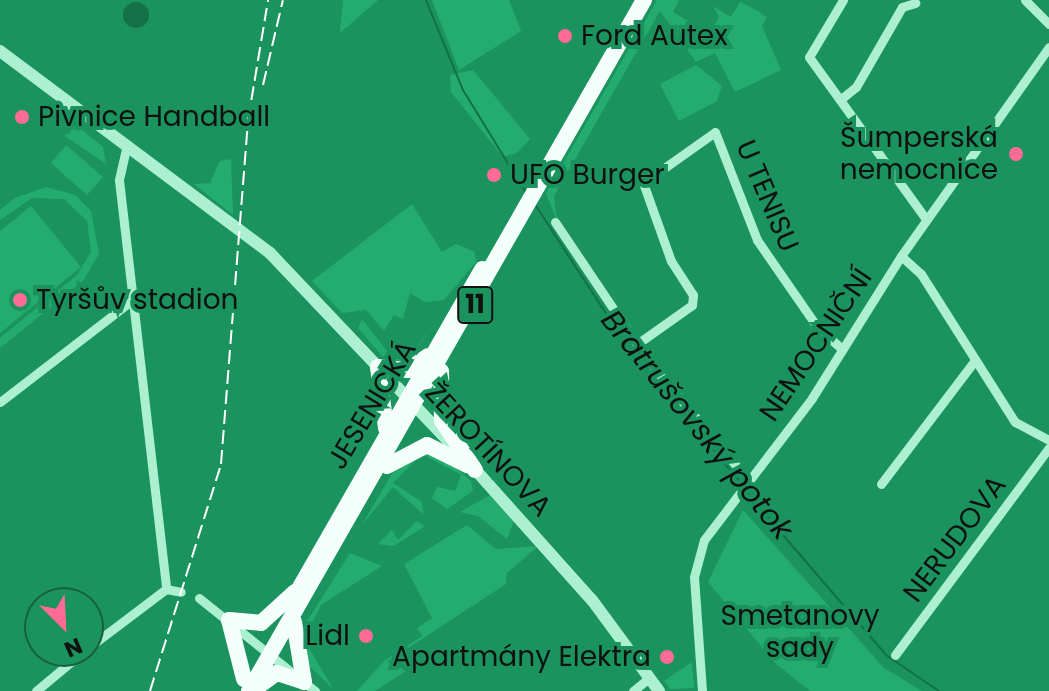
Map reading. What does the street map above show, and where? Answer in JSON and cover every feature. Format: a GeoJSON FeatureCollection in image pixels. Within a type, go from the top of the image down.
{"type":"FeatureCollection","features":[{"type":"Feature","properties":{"kind":"main road","name":"JESENICKÁ"},"geometry":{"type":"LineString","coordinates":[[266,652],[295,617],[373,479],[411,402],[644,0]]}},
{"type":"Feature","properties":{"kind":"main road"},"geometry":{"type":"LineString","coordinates":[[384,436],[387,398],[378,367],[408,370],[442,349]]}},
{"type":"Feature","properties":{"kind":"main road"},"geometry":{"type":"LineString","coordinates":[[442,349],[439,410],[475,470]]}},
{"type":"Feature","properties":{"kind":"main road","name":"JESENICKÁ"},"geometry":{"type":"LineString","coordinates":[[246,688],[384,436],[411,402]]}},
{"type":"Feature","properties":{"kind":"main road"},"geometry":{"type":"LineString","coordinates":[[373,479],[419,445],[443,449],[475,470]]}},
{"type":"Feature","properties":{"kind":"main road"},"geometry":{"type":"LineString","coordinates":[[302,583],[267,620],[229,620],[246,688],[277,673],[310,687]]}},
{"type":"Feature","properties":{"kind":"main road"},"geometry":{"type":"LineString","coordinates":[[295,617],[293,645],[310,687]]}},
{"type":"Feature","properties":{"kind":"street"},"geometry":{"type":"LineString","coordinates":[[843,0],[809,51],[926,219]]}},
{"type":"Feature","properties":{"kind":"street"},"geometry":{"type":"LineString","coordinates":[[1025,0],[1049,24]]}},
{"type":"Feature","properties":{"kind":"street"},"geometry":{"type":"LineString","coordinates":[[841,99],[856,87],[902,7],[915,3]]}},
{"type":"Feature","properties":{"kind":"street","name":"NEMOCNIČNÍ"},"geometry":{"type":"LineString","coordinates":[[702,691],[697,558],[842,349],[926,219],[1049,47]]}},
{"type":"Feature","properties":{"kind":"street","name":"ŽEROTÍNOVA"},"geometry":{"type":"LineString","coordinates":[[0,51],[126,149],[270,253],[475,470],[592,600],[659,691]]}},
{"type":"Feature","properties":{"kind":"street","name":"U TENISU"},"geometry":{"type":"LineString","coordinates":[[637,344],[692,305],[693,295],[671,261],[643,183],[715,132],[757,240],[818,328],[842,349]]}},
{"type":"Feature","properties":{"kind":"street"},"geometry":{"type":"LineString","coordinates":[[126,149],[119,180],[135,298],[166,589]]}},
{"type":"Feature","properties":{"kind":"street"},"geometry":{"type":"LineString","coordinates":[[555,222],[637,344],[745,485]]}},
{"type":"Feature","properties":{"kind":"street"},"geometry":{"type":"LineString","coordinates":[[901,256],[1015,422],[1049,440]]}},
{"type":"Feature","properties":{"kind":"street"},"geometry":{"type":"LineString","coordinates":[[0,402],[135,298]]}},
{"type":"Feature","properties":{"kind":"street"},"geometry":{"type":"LineString","coordinates":[[881,484],[975,360]]}},
{"type":"Feature","properties":{"kind":"street","name":"NERUDOVA"},"geometry":{"type":"LineString","coordinates":[[895,655],[1049,448]]}},
{"type":"Feature","properties":{"kind":"street"},"geometry":{"type":"LineString","coordinates":[[104,636],[166,589],[181,592]]}},
{"type":"Feature","properties":{"kind":"street"},"geometry":{"type":"LineString","coordinates":[[199,598],[310,687]]}},
{"type":"Feature","properties":{"kind":"street"},"geometry":{"type":"LineString","coordinates":[[36,691],[65,667]]}},
{"type":"Feature","properties":{"kind":"street"},"geometry":{"type":"LineString","coordinates":[[633,691],[649,678]]}},
{"type":"Feature","properties":{"kind":"green space"},"geometry":{"type":"Polygon","coordinates":[[[343,0],[378,0],[340,33],[343,0]]]}},
{"type":"Feature","properties":{"kind":"green space"},"geometry":{"type":"Polygon","coordinates":[[[432,0],[509,0],[521,31],[459,70],[432,0]]]}},
{"type":"Feature","properties":{"kind":"green space"},"geometry":{"type":"Polygon","coordinates":[[[657,0],[679,0],[673,12],[709,33],[719,17],[713,6],[731,17],[740,2],[756,10],[767,17],[762,26],[781,70],[735,92],[715,53],[696,62],[660,11],[554,196],[557,221],[546,193],[657,0]]]}},
{"type":"Feature","properties":{"kind":"green space"},"geometry":{"type":"Polygon","coordinates":[[[696,65],[722,86],[717,101],[679,121],[660,84],[696,65]]]}},
{"type":"Feature","properties":{"kind":"green space"},"geometry":{"type":"Polygon","coordinates":[[[473,70],[530,139],[517,153],[503,157],[451,92],[450,75],[473,70]]]}},
{"type":"Feature","properties":{"kind":"green space"},"geometry":{"type":"Polygon","coordinates":[[[75,124],[103,147],[106,164],[65,136],[75,124]]]}},
{"type":"Feature","properties":{"kind":"green space"},"geometry":{"type":"Polygon","coordinates":[[[66,145],[103,177],[87,195],[51,163],[66,145]]]}},
{"type":"Feature","properties":{"kind":"green space"},"geometry":{"type":"Polygon","coordinates":[[[231,159],[233,215],[194,184],[210,183],[220,161],[231,159]]]}},
{"type":"Feature","properties":{"kind":"green space"},"geometry":{"type":"Polygon","coordinates":[[[46,187],[75,195],[91,211],[99,254],[83,281],[0,348],[0,338],[77,275],[91,252],[87,221],[64,199],[32,198],[0,220],[0,210],[15,198],[46,187]]]}},
{"type":"Feature","properties":{"kind":"green space"},"geometry":{"type":"Polygon","coordinates":[[[412,204],[442,252],[456,244],[475,252],[476,262],[444,300],[425,302],[410,293],[403,319],[394,315],[384,331],[366,310],[342,313],[312,281],[412,204]]]}},
{"type":"Feature","properties":{"kind":"green space","name":"Tyršův stadion"},"geometry":{"type":"Polygon","coordinates":[[[31,206],[81,267],[0,333],[0,231],[31,206]]]}},
{"type":"Feature","properties":{"kind":"green space"},"geometry":{"type":"Polygon","coordinates":[[[362,319],[393,359],[407,359],[439,319],[406,362],[384,358],[358,328],[362,319]]]}},
{"type":"Feature","properties":{"kind":"green space"},"geometry":{"type":"Polygon","coordinates":[[[420,451],[443,457],[471,481],[473,491],[447,509],[432,498],[437,487],[455,491],[461,475],[422,454],[393,483],[422,502],[423,514],[393,487],[361,526],[395,469],[420,451]]]}},
{"type":"Feature","properties":{"kind":"green space"},"geometry":{"type":"Polygon","coordinates":[[[490,495],[515,518],[507,539],[478,516],[460,512],[490,495]]]}},
{"type":"Feature","properties":{"kind":"green space","name":"Smetanovy sady"},"geometry":{"type":"Polygon","coordinates":[[[743,510],[884,668],[922,691],[810,691],[775,663],[708,582],[743,510]]]}},
{"type":"Feature","properties":{"kind":"green space"},"geometry":{"type":"Polygon","coordinates":[[[417,521],[425,526],[394,546],[378,544],[392,530],[398,540],[417,521]]]}},
{"type":"Feature","properties":{"kind":"green space"},"geometry":{"type":"Polygon","coordinates":[[[467,525],[496,549],[538,546],[507,573],[506,584],[387,662],[406,671],[375,691],[357,691],[384,661],[422,636],[417,628],[432,618],[404,564],[467,525]]]}},
{"type":"Feature","properties":{"kind":"green space"},"geometry":{"type":"Polygon","coordinates":[[[350,553],[382,566],[321,605],[304,640],[334,690],[305,662],[301,631],[350,553]]]}},
{"type":"Feature","properties":{"kind":"green space"},"geometry":{"type":"Polygon","coordinates":[[[692,662],[694,688],[670,689],[664,681],[692,662]]]}},
{"type":"Feature","properties":{"kind":"shaded area"},"geometry":{"type":"Polygon","coordinates":[[[136,2],[145,6],[149,15],[145,24],[136,28],[127,24],[123,15],[127,6],[136,2]]]}},
{"type":"Feature","properties":{"kind":"waterway","name":"Bratrušovský potok"},"geometry":{"type":"LineString","coordinates":[[426,0],[463,90],[525,191]]}},
{"type":"Feature","properties":{"kind":"waterway","name":"Bratrušovský potok"},"geometry":{"type":"LineString","coordinates":[[536,206],[635,358],[741,483]]}},
{"type":"Feature","properties":{"kind":"waterway","name":"Bratrušovský potok"},"geometry":{"type":"LineString","coordinates":[[746,492],[886,655],[939,691]]}},
{"type":"Feature","properties":{"kind":"railway"},"geometry":{"type":"LineString","coordinates":[[150,691],[221,464],[248,120],[268,0]]}},
{"type":"Feature","properties":{"kind":"railway"},"geometry":{"type":"LineString","coordinates":[[263,85],[283,0]]}},
{"type":"Feature","properties":{"kind":"place","name":"Ford Autex"},"geometry":{"type":"Point","coordinates":[565,36]}},
{"type":"Feature","properties":{"kind":"place","name":"Pivnice Handball"},"geometry":{"type":"Point","coordinates":[22,117]}},
{"type":"Feature","properties":{"kind":"place","name":"Šumperská nemocnice"},"geometry":{"type":"Point","coordinates":[1016,154]}},
{"type":"Feature","properties":{"kind":"place","name":"UFO Burger"},"geometry":{"type":"Point","coordinates":[494,175]}},
{"type":"Feature","properties":{"kind":"place","name":"Tyršův stadion"},"geometry":{"type":"Point","coordinates":[20,300]}},
{"type":"Feature","properties":{"kind":"place","name":"Lidl"},"geometry":{"type":"Point","coordinates":[366,636]}},
{"type":"Feature","properties":{"kind":"place","name":"Apartmány Elektra"},"geometry":{"type":"Point","coordinates":[667,657]}}]}
